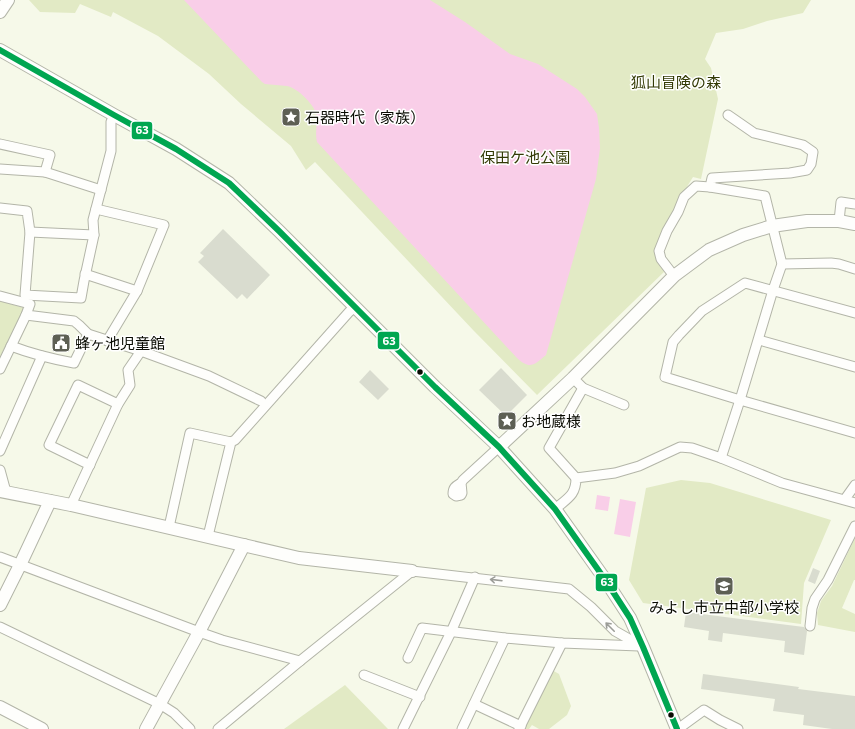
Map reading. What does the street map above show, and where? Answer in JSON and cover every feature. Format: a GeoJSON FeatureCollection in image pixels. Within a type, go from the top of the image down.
{"type":"FeatureCollection","features":[{"type":"Feature","properties":{"kind":"street"},"geometry":{"type":"LineString","coordinates":[[0,12],[8,0]]}},
{"type":"Feature","properties":{"kind":"street"},"geometry":{"type":"LineString","coordinates":[[0,50],[176,150],[229,183],[355,306],[435,387],[500,447],[555,509],[604,578],[630,618],[644,647],[678,729],[704,710],[738,729]]}},
{"type":"Feature","properties":{"kind":"street"},"geometry":{"type":"LineString","coordinates":[[0,208],[27,211],[30,232],[25,295],[81,298],[94,235],[93,220],[111,151],[111,122],[114,115]]}},
{"type":"Feature","properties":{"kind":"street"},"geometry":{"type":"LineString","coordinates":[[710,187],[712,178],[796,172],[807,170],[811,164],[813,152],[803,145],[754,133],[728,115]]}},
{"type":"Feature","properties":{"kind":"street"},"geometry":{"type":"LineString","coordinates":[[0,144],[50,155],[45,172]]}},
{"type":"Feature","properties":{"kind":"street"},"geometry":{"type":"LineString","coordinates":[[0,169],[45,172],[101,190]]}},
{"type":"Feature","properties":{"kind":"street"},"geometry":{"type":"LineString","coordinates":[[674,276],[661,259],[659,251],[667,230],[678,212],[684,197],[696,186],[764,196],[782,264],[721,458]]}},
{"type":"Feature","properties":{"kind":"street"},"geometry":{"type":"LineString","coordinates":[[839,221],[841,202],[855,204]]}},
{"type":"Feature","properties":{"kind":"street"},"geometry":{"type":"LineString","coordinates":[[96,209],[164,225],[137,291],[107,341]]}},
{"type":"Feature","properties":{"kind":"street"},"geometry":{"type":"LineString","coordinates":[[461,483],[573,378],[674,276],[709,250],[743,235],[772,226],[807,220],[839,221],[855,224]]}},
{"type":"Feature","properties":{"kind":"street"},"geometry":{"type":"LineString","coordinates":[[30,232],[94,235]]}},
{"type":"Feature","properties":{"kind":"street"},"geometry":{"type":"LineString","coordinates":[[782,264],[831,263],[855,269]]}},
{"type":"Feature","properties":{"kind":"street"},"geometry":{"type":"LineString","coordinates":[[85,274],[137,291]]}},
{"type":"Feature","properties":{"kind":"street"},"geometry":{"type":"LineString","coordinates":[[855,313],[745,283],[702,312],[672,342],[665,377],[855,433]]}},
{"type":"Feature","properties":{"kind":"street"},"geometry":{"type":"LineString","coordinates":[[0,296],[30,304],[0,369]]}},
{"type":"Feature","properties":{"kind":"street"},"geometry":{"type":"LineString","coordinates":[[208,536],[231,442],[235,440],[355,306]]}},
{"type":"Feature","properties":{"kind":"street"},"geometry":{"type":"LineString","coordinates":[[26,315],[74,321],[88,334],[141,351],[209,376],[261,401]]}},
{"type":"Feature","properties":{"kind":"street"},"geometry":{"type":"LineString","coordinates":[[11,346],[26,352],[74,363],[88,334]]}},
{"type":"Feature","properties":{"kind":"street"},"geometry":{"type":"LineString","coordinates":[[759,340],[855,367]]}},
{"type":"Feature","properties":{"kind":"street"},"geometry":{"type":"LineString","coordinates":[[72,505],[118,404],[130,385],[128,370],[141,351]]}},
{"type":"Feature","properties":{"kind":"street"},"geometry":{"type":"LineString","coordinates":[[0,451],[42,356]]}},
{"type":"Feature","properties":{"kind":"street"},"geometry":{"type":"LineString","coordinates":[[573,378],[583,388],[624,405]]}},
{"type":"Feature","properties":{"kind":"street"},"geometry":{"type":"LineString","coordinates":[[90,465],[49,445],[78,385],[118,404]]}},
{"type":"Feature","properties":{"kind":"street"},"geometry":{"type":"LineString","coordinates":[[555,509],[573,493],[576,486],[576,478],[549,448],[583,388]]}},
{"type":"Feature","properties":{"kind":"street"},"geometry":{"type":"LineString","coordinates":[[169,527],[190,432],[231,442]]}},
{"type":"Feature","properties":{"kind":"street"},"geometry":{"type":"LineString","coordinates":[[576,478],[621,472],[639,466],[680,448],[692,448],[782,483],[845,499],[855,503]]}},
{"type":"Feature","properties":{"kind":"street"},"geometry":{"type":"LineString","coordinates":[[0,470],[3,491],[50,500],[299,558],[569,588],[615,631],[644,647]]}},
{"type":"Feature","properties":{"kind":"street"},"geometry":{"type":"LineString","coordinates":[[845,499],[855,485]]}},
{"type":"Feature","properties":{"kind":"street"},"geometry":{"type":"LineString","coordinates":[[0,605],[50,500]]}},
{"type":"Feature","properties":{"kind":"street"},"geometry":{"type":"LineString","coordinates":[[810,626],[812,608],[815,599],[828,580],[855,526]]}},
{"type":"Feature","properties":{"kind":"street"},"geometry":{"type":"LineString","coordinates":[[146,729],[244,545]]}},
{"type":"Feature","properties":{"kind":"street"},"geometry":{"type":"LineString","coordinates":[[0,557],[222,640],[300,661]]}},
{"type":"Feature","properties":{"kind":"street"},"geometry":{"type":"LineString","coordinates":[[218,729],[412,571]]}},
{"type":"Feature","properties":{"kind":"street"},"geometry":{"type":"LineString","coordinates":[[403,729],[451,632],[474,577]]}},
{"type":"Feature","properties":{"kind":"street"},"geometry":{"type":"LineString","coordinates":[[0,627],[160,704],[174,713],[190,729]]}},
{"type":"Feature","properties":{"kind":"street"},"geometry":{"type":"LineString","coordinates":[[408,658],[422,628],[562,643],[644,647]]}},
{"type":"Feature","properties":{"kind":"street"},"geometry":{"type":"LineString","coordinates":[[462,729],[505,638]]}},
{"type":"Feature","properties":{"kind":"street"},"geometry":{"type":"LineString","coordinates":[[474,704],[520,728],[562,643]]}},
{"type":"Feature","properties":{"kind":"street"},"geometry":{"type":"LineString","coordinates":[[364,675],[420,697]]}},
{"type":"Feature","properties":{"kind":"street"},"geometry":{"type":"LineString","coordinates":[[0,707],[42,729]]}},
{"type":"Feature","properties":{"kind":"green space","name":"保田ケ池公園"},"geometry":{"type":"Polygon","coordinates":[[[29,0],[811,0],[803,13],[767,21],[743,29],[716,33],[705,59],[711,68],[718,99],[701,179],[693,177],[680,198],[655,249],[665,271],[537,395],[474,331],[315,162],[306,170],[291,146],[241,104],[209,74],[158,36],[113,12],[111,17],[80,4],[75,13],[40,12],[29,0]]]}},
{"type":"Feature","properties":{"kind":"green space"},"geometry":{"type":"Polygon","coordinates":[[[0,301],[24,308],[0,357],[0,301]]]}},
{"type":"Feature","properties":{"kind":"green space"},"geometry":{"type":"Polygon","coordinates":[[[681,480],[710,483],[831,520],[804,583],[801,624],[643,603],[629,580],[646,488],[681,480]]]}},
{"type":"Feature","properties":{"kind":"green space"},"geometry":{"type":"Polygon","coordinates":[[[855,538],[855,580],[842,608],[855,614],[855,632],[818,625],[817,613],[821,601],[832,586],[855,538]]]}},
{"type":"Feature","properties":{"kind":"green space"},"geometry":{"type":"Polygon","coordinates":[[[552,670],[559,674],[571,706],[567,715],[549,729],[539,729],[532,725],[529,729],[524,729],[552,670]]]}},
{"type":"Feature","properties":{"kind":"green space"},"geometry":{"type":"Polygon","coordinates":[[[345,685],[388,729],[284,729],[345,685]]]}},
{"type":"Feature","properties":{"kind":"shaded area"},"geometry":{"type":"Polygon","coordinates":[[[184,0],[430,0],[465,22],[510,54],[538,64],[577,89],[585,97],[597,114],[600,148],[596,179],[546,355],[532,365],[521,362],[317,142],[316,113],[306,98],[291,87],[265,84],[262,82],[184,0]]]}},
{"type":"Feature","properties":{"kind":"shaded area"},"geometry":{"type":"Polygon","coordinates":[[[597,495],[610,497],[608,511],[595,509],[597,495]]]}},
{"type":"Feature","properties":{"kind":"shaded area"},"geometry":{"type":"Polygon","coordinates":[[[620,499],[636,502],[630,537],[614,534],[620,499]]]}},
{"type":"Feature","properties":{"kind":"building"},"geometry":{"type":"Polygon","coordinates":[[[223,229],[270,275],[247,299],[242,294],[237,299],[198,262],[204,256],[200,253],[223,229]]]}},
{"type":"Feature","properties":{"kind":"building"},"geometry":{"type":"Polygon","coordinates":[[[501,368],[527,395],[506,416],[479,390],[501,368]]]}},
{"type":"Feature","properties":{"kind":"building"},"geometry":{"type":"Polygon","coordinates":[[[370,370],[389,389],[378,400],[359,382],[370,370]]]}},
{"type":"Feature","properties":{"kind":"building"},"geometry":{"type":"Polygon","coordinates":[[[813,568],[820,571],[815,584],[808,581],[813,568]]]}},
{"type":"Feature","properties":{"kind":"building"},"geometry":{"type":"Polygon","coordinates":[[[686,612],[804,627],[807,631],[804,655],[784,652],[785,641],[723,633],[722,642],[708,640],[709,631],[684,627],[686,612]]]}},
{"type":"Feature","properties":{"kind":"building"},"geometry":{"type":"Polygon","coordinates":[[[703,674],[799,687],[798,689],[855,696],[855,729],[832,729],[803,725],[804,715],[773,711],[775,699],[701,689],[703,674]]]}},
{"type":"Feature","properties":{"kind":"transit line","name":"63"},"geometry":{"type":"LineString","coordinates":[[0,50],[176,149],[229,183],[435,387],[499,447],[555,509],[604,578],[630,618],[677,729]]}},
{"type":"Feature","properties":{"kind":"place","name":"石器時代（家族）"},"geometry":{"type":"Point","coordinates":[291,117]}},
{"type":"Feature","properties":{"kind":"place","name":"蜂ヶ池児童館"},"geometry":{"type":"Point","coordinates":[61,343]}},
{"type":"Feature","properties":{"kind":"place","name":"お地蔵様"},"geometry":{"type":"Point","coordinates":[507,421]}},
{"type":"Feature","properties":{"kind":"place","name":"みよし市立中部小学校"},"geometry":{"type":"Point","coordinates":[724,586]}},
{"type":"Feature","properties":{"kind":"park label","name":"狐山冒険の森"},"geometry":{"type":"Point","coordinates":[676,82]}}]}
